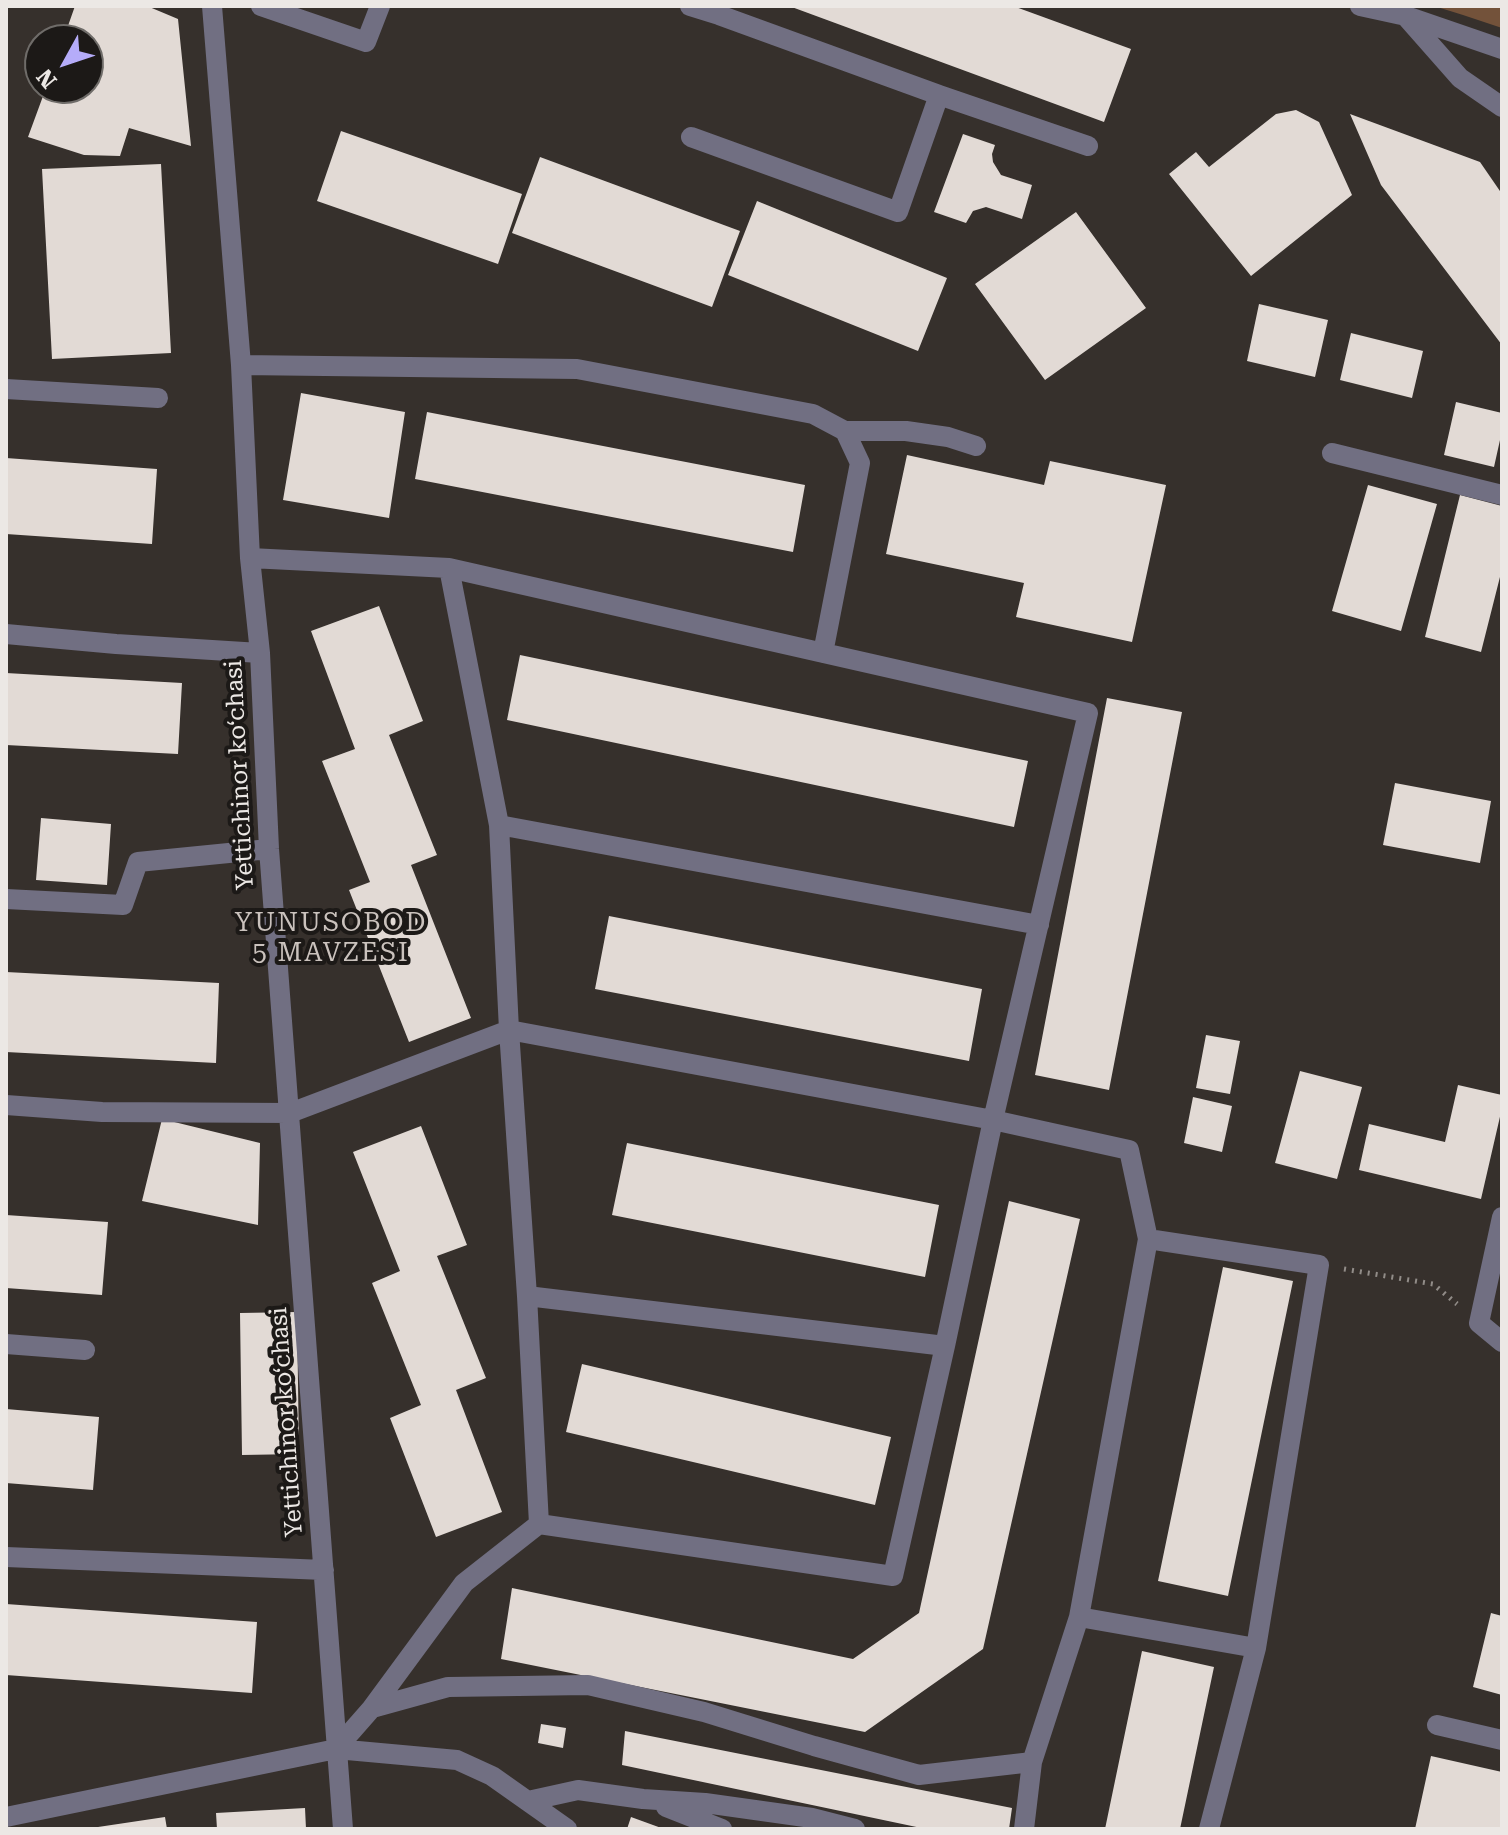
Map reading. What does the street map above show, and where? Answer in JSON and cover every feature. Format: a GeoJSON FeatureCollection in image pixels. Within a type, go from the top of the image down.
{"type":"FeatureCollection","features":[{"type":"Feature","properties":{"kind":"street","name":"Yettichinor ko‘chasi"},"geometry":{"type":"LineString","coordinates":[[212,6],[241,365],[269,849],[343,1829]]}},
{"type":"Feature","properties":{"kind":"street"},"geometry":{"type":"LineString","coordinates":[[261,6],[366,42],[380,6]]}},
{"type":"Feature","properties":{"kind":"street"},"geometry":{"type":"LineString","coordinates":[[690,6],[1088,146]]}},
{"type":"Feature","properties":{"kind":"street"},"geometry":{"type":"LineString","coordinates":[[1360,6],[1406,16],[1502,49]]}},
{"type":"Feature","properties":{"kind":"street"},"geometry":{"type":"LineString","coordinates":[[1406,16],[1460,78],[1502,107]]}},
{"type":"Feature","properties":{"kind":"street"},"geometry":{"type":"LineString","coordinates":[[691,137],[898,212],[939,95]]}},
{"type":"Feature","properties":{"kind":"street"},"geometry":{"type":"LineString","coordinates":[[241,365],[577,369],[813,414],[845,431],[906,431],[948,437],[976,446]]}},
{"type":"Feature","properties":{"kind":"street"},"geometry":{"type":"LineString","coordinates":[[6,389],[158,398]]}},
{"type":"Feature","properties":{"kind":"street"},"geometry":{"type":"LineString","coordinates":[[823,653],[860,463],[845,431]]}},
{"type":"Feature","properties":{"kind":"street"},"geometry":{"type":"LineString","coordinates":[[1332,453],[1502,495]]}},
{"type":"Feature","properties":{"kind":"street"},"geometry":{"type":"LineString","coordinates":[[250,558],[449,568],[1088,713],[993,1120],[893,1576],[539,1524],[464,1583],[372,1708],[336,1749]]}},
{"type":"Feature","properties":{"kind":"street"},"geometry":{"type":"LineString","coordinates":[[449,568],[499,825],[539,1524]]}},
{"type":"Feature","properties":{"kind":"street"},"geometry":{"type":"LineString","coordinates":[[6,634],[260,653]]}},
{"type":"Feature","properties":{"kind":"street"},"geometry":{"type":"LineString","coordinates":[[499,825],[1039,925]]}},
{"type":"Feature","properties":{"kind":"street"},"geometry":{"type":"LineString","coordinates":[[6,899],[123,905],[138,862],[269,849]]}},
{"type":"Feature","properties":{"kind":"street"},"geometry":{"type":"LineString","coordinates":[[6,1105],[102,1112],[290,1113],[509,1030],[993,1120],[1129,1150],[1148,1239],[1079,1617],[1032,1762],[1024,1829]]}},
{"type":"Feature","properties":{"kind":"street"},"geometry":{"type":"LineString","coordinates":[[1502,1217],[1479,1323],[1502,1342]]}},
{"type":"Feature","properties":{"kind":"street"},"geometry":{"type":"LineString","coordinates":[[1148,1239],[1319,1265],[1256,1648],[1209,1829]]}},
{"type":"Feature","properties":{"kind":"street"},"geometry":{"type":"LineString","coordinates":[[527,1296],[945,1346]]}},
{"type":"Feature","properties":{"kind":"street"},"geometry":{"type":"LineString","coordinates":[[6,1344],[85,1350]]}},
{"type":"Feature","properties":{"kind":"street"},"geometry":{"type":"LineString","coordinates":[[6,1557],[324,1570]]}},
{"type":"Feature","properties":{"kind":"street"},"geometry":{"type":"LineString","coordinates":[[1079,1617],[1256,1648]]}},
{"type":"Feature","properties":{"kind":"street"},"geometry":{"type":"LineString","coordinates":[[372,1708],[448,1687],[588,1685],[704,1712],[919,1775],[1032,1762]]}},
{"type":"Feature","properties":{"kind":"street"},"geometry":{"type":"LineString","coordinates":[[1437,1725],[1502,1740]]}},
{"type":"Feature","properties":{"kind":"street"},"geometry":{"type":"LineString","coordinates":[[6,1817],[336,1749],[457,1760],[492,1776],[567,1829]]}},
{"type":"Feature","properties":{"kind":"street"},"geometry":{"type":"LineString","coordinates":[[528,1801],[578,1790],[705,1803],[797,1816],[855,1829]]}},
{"type":"Feature","properties":{"kind":"street"},"geometry":{"type":"LineString","coordinates":[[643,1799],[722,1829]]}},
{"type":"Feature","properties":{"kind":"path"},"geometry":{"type":"LineString","coordinates":[[1319,1265],[1433,1284],[1479,1323]]}},
{"type":"Feature","properties":{"kind":"shaded area"},"geometry":{"type":"Polygon","coordinates":[[[1434,6],[1502,6],[1502,28],[1463,15],[1434,6]]]}},
{"type":"Feature","properties":{"kind":"building"},"geometry":{"type":"Polygon","coordinates":[[[75,6],[147,6],[178,19],[191,146],[129,128],[120,156],[84,155],[28,137],[40,104],[104,104],[104,24],[69,24],[75,6]]]}},
{"type":"Feature","properties":{"kind":"building"},"geometry":{"type":"Polygon","coordinates":[[[789,6],[1013,6],[1131,49],[1104,122],[789,6]]]}},
{"type":"Feature","properties":{"kind":"building"},"geometry":{"type":"Polygon","coordinates":[[[1296,110],[1319,122],[1352,195],[1251,276],[1169,174],[1196,152],[1209,167],[1276,114],[1296,110]]]}},
{"type":"Feature","properties":{"kind":"building"},"geometry":{"type":"Polygon","coordinates":[[[1350,114],[1480,162],[1502,194],[1502,345],[1381,185],[1350,114]]]}},
{"type":"Feature","properties":{"kind":"building"},"geometry":{"type":"Polygon","coordinates":[[[341,131],[522,194],[498,264],[317,201],[341,131]]]}},
{"type":"Feature","properties":{"kind":"building"},"geometry":{"type":"Polygon","coordinates":[[[963,134],[995,145],[993,162],[1001,175],[1032,185],[1022,219],[986,207],[973,211],[966,223],[934,212],[963,134]]]}},
{"type":"Feature","properties":{"kind":"building"},"geometry":{"type":"Polygon","coordinates":[[[540,157],[740,231],[712,307],[512,233],[540,157]]]}},
{"type":"Feature","properties":{"kind":"building"},"geometry":{"type":"Polygon","coordinates":[[[161,164],[171,353],[52,359],[42,169],[161,164]]]}},
{"type":"Feature","properties":{"kind":"building"},"geometry":{"type":"Polygon","coordinates":[[[757,201],[947,278],[918,351],[728,275],[757,201]]]}},
{"type":"Feature","properties":{"kind":"building"},"geometry":{"type":"Polygon","coordinates":[[[1076,212],[1146,308],[1045,380],[975,284],[1076,212]]]}},
{"type":"Feature","properties":{"kind":"building"},"geometry":{"type":"Polygon","coordinates":[[[1259,304],[1328,320],[1315,377],[1247,361],[1259,304]]]}},
{"type":"Feature","properties":{"kind":"building"},"geometry":{"type":"Polygon","coordinates":[[[1351,333],[1423,351],[1412,398],[1340,380],[1351,333]]]}},
{"type":"Feature","properties":{"kind":"building"},"geometry":{"type":"Polygon","coordinates":[[[301,393],[405,412],[389,518],[283,500],[301,393]]]}},
{"type":"Feature","properties":{"kind":"building"},"geometry":{"type":"Polygon","coordinates":[[[1456,402],[1502,413],[1502,431],[1494,467],[1444,455],[1456,402]]]}},
{"type":"Feature","properties":{"kind":"building"},"geometry":{"type":"Polygon","coordinates":[[[427,412],[805,485],[793,552],[415,479],[427,412]]]}},
{"type":"Feature","properties":{"kind":"building"},"geometry":{"type":"Polygon","coordinates":[[[907,455],[1044,485],[1050,461],[1166,485],[1132,642],[1016,617],[1024,583],[886,554],[907,455]]]}},
{"type":"Feature","properties":{"kind":"building"},"geometry":{"type":"Polygon","coordinates":[[[6,458],[157,469],[152,544],[6,534],[6,458]]]}},
{"type":"Feature","properties":{"kind":"building"},"geometry":{"type":"Polygon","coordinates":[[[1368,485],[1437,504],[1401,631],[1332,611],[1368,485]]]}},
{"type":"Feature","properties":{"kind":"building"},"geometry":{"type":"Polygon","coordinates":[[[1460,495],[1502,506],[1502,569],[1481,652],[1425,637],[1460,495]]]}},
{"type":"Feature","properties":{"kind":"building"},"geometry":{"type":"Polygon","coordinates":[[[379,606],[423,721],[389,735],[437,855],[411,865],[471,1018],[409,1042],[349,890],[370,882],[322,761],[355,749],[311,631],[379,606]]]}},
{"type":"Feature","properties":{"kind":"building"},"geometry":{"type":"Polygon","coordinates":[[[520,655],[1028,761],[1014,827],[507,720],[520,655]]]}},
{"type":"Feature","properties":{"kind":"building"},"geometry":{"type":"Polygon","coordinates":[[[6,673],[182,683],[178,754],[6,745],[6,673]]]}},
{"type":"Feature","properties":{"kind":"building"},"geometry":{"type":"Polygon","coordinates":[[[1107,698],[1182,712],[1109,1090],[1035,1075],[1107,698]]]}},
{"type":"Feature","properties":{"kind":"building"},"geometry":{"type":"Polygon","coordinates":[[[1395,783],[1491,801],[1480,863],[1383,845],[1395,783]]]}},
{"type":"Feature","properties":{"kind":"building"},"geometry":{"type":"Polygon","coordinates":[[[41,818],[111,824],[107,885],[36,880],[41,818]]]}},
{"type":"Feature","properties":{"kind":"building"},"geometry":{"type":"Polygon","coordinates":[[[609,916],[982,989],[969,1061],[595,989],[609,916]]]}},
{"type":"Feature","properties":{"kind":"building"},"geometry":{"type":"Polygon","coordinates":[[[6,972],[219,983],[216,1063],[6,1052],[6,972]]]}},
{"type":"Feature","properties":{"kind":"building"},"geometry":{"type":"Polygon","coordinates":[[[1206,1035],[1240,1041],[1230,1094],[1196,1088],[1206,1035]]]}},
{"type":"Feature","properties":{"kind":"building"},"geometry":{"type":"Polygon","coordinates":[[[1300,1071],[1362,1087],[1337,1179],[1275,1163],[1300,1071]]]}},
{"type":"Feature","properties":{"kind":"building"},"geometry":{"type":"Polygon","coordinates":[[[1458,1085],[1502,1095],[1502,1108],[1481,1199],[1359,1170],[1369,1124],[1445,1142],[1458,1085]]]}},
{"type":"Feature","properties":{"kind":"building"},"geometry":{"type":"Polygon","coordinates":[[[1193,1097],[1232,1106],[1222,1152],[1184,1143],[1193,1097]]]}},
{"type":"Feature","properties":{"kind":"building"},"geometry":{"type":"Polygon","coordinates":[[[162,1119],[260,1143],[258,1225],[142,1201],[162,1119]]]}},
{"type":"Feature","properties":{"kind":"building"},"geometry":{"type":"Polygon","coordinates":[[[421,1126],[467,1245],[437,1256],[486,1378],[456,1390],[502,1512],[436,1537],[390,1418],[421,1405],[372,1283],[400,1271],[353,1152],[421,1126]]]}},
{"type":"Feature","properties":{"kind":"building"},"geometry":{"type":"Polygon","coordinates":[[[627,1143],[939,1205],[925,1277],[612,1215],[627,1143]]]}},
{"type":"Feature","properties":{"kind":"building"},"geometry":{"type":"Polygon","coordinates":[[[1009,1201],[1080,1219],[983,1649],[865,1732],[501,1659],[512,1588],[853,1659],[919,1613],[1009,1201]]]}},
{"type":"Feature","properties":{"kind":"building"},"geometry":{"type":"Polygon","coordinates":[[[6,1215],[108,1222],[102,1295],[6,1288],[6,1215]]]}},
{"type":"Feature","properties":{"kind":"building"},"geometry":{"type":"Polygon","coordinates":[[[1223,1267],[1293,1281],[1228,1596],[1158,1581],[1223,1267]]]}},
{"type":"Feature","properties":{"kind":"building"},"geometry":{"type":"Polygon","coordinates":[[[297,1312],[299,1454],[242,1455],[240,1313],[297,1312]]]}},
{"type":"Feature","properties":{"kind":"building"},"geometry":{"type":"Polygon","coordinates":[[[582,1364],[891,1437],[875,1505],[566,1432],[582,1364]]]}},
{"type":"Feature","properties":{"kind":"building"},"geometry":{"type":"Polygon","coordinates":[[[6,1409],[99,1417],[93,1490],[6,1483],[6,1409]]]}},
{"type":"Feature","properties":{"kind":"building"},"geometry":{"type":"Polygon","coordinates":[[[6,1604],[257,1622],[252,1693],[6,1675],[6,1604]]]}},
{"type":"Feature","properties":{"kind":"building"},"geometry":{"type":"Polygon","coordinates":[[[1491,1613],[1502,1616],[1502,1695],[1473,1687],[1491,1613]]]}},
{"type":"Feature","properties":{"kind":"building"},"geometry":{"type":"Polygon","coordinates":[[[1142,1651],[1214,1667],[1180,1829],[1105,1829],[1142,1651]]]}},
{"type":"Feature","properties":{"kind":"building"},"geometry":{"type":"Polygon","coordinates":[[[541,1724],[566,1728],[563,1748],[538,1743],[541,1724]]]}},
{"type":"Feature","properties":{"kind":"building"},"geometry":{"type":"Polygon","coordinates":[[[625,1731],[1012,1808],[1009,1829],[926,1829],[622,1765],[625,1731]]]}},
{"type":"Feature","properties":{"kind":"building"},"geometry":{"type":"Polygon","coordinates":[[[1431,1756],[1502,1772],[1502,1829],[1415,1829],[1431,1756]]]}},
{"type":"Feature","properties":{"kind":"building"},"geometry":{"type":"Polygon","coordinates":[[[305,1808],[306,1829],[217,1829],[216,1813],[305,1808]]]}},
{"type":"Feature","properties":{"kind":"building"},"geometry":{"type":"Polygon","coordinates":[[[165,1817],[167,1829],[98,1829],[98,1827],[165,1817]]]}},
{"type":"Feature","properties":{"kind":"building"},"geometry":{"type":"Polygon","coordinates":[[[631,1817],[664,1829],[627,1829],[631,1817]]]}},
{"type":"Feature","properties":{"kind":"district","name":"YUNUSOBOD 5 MAVZESI"},"geometry":{"type":"Point","coordinates":[331,938]}}]}
